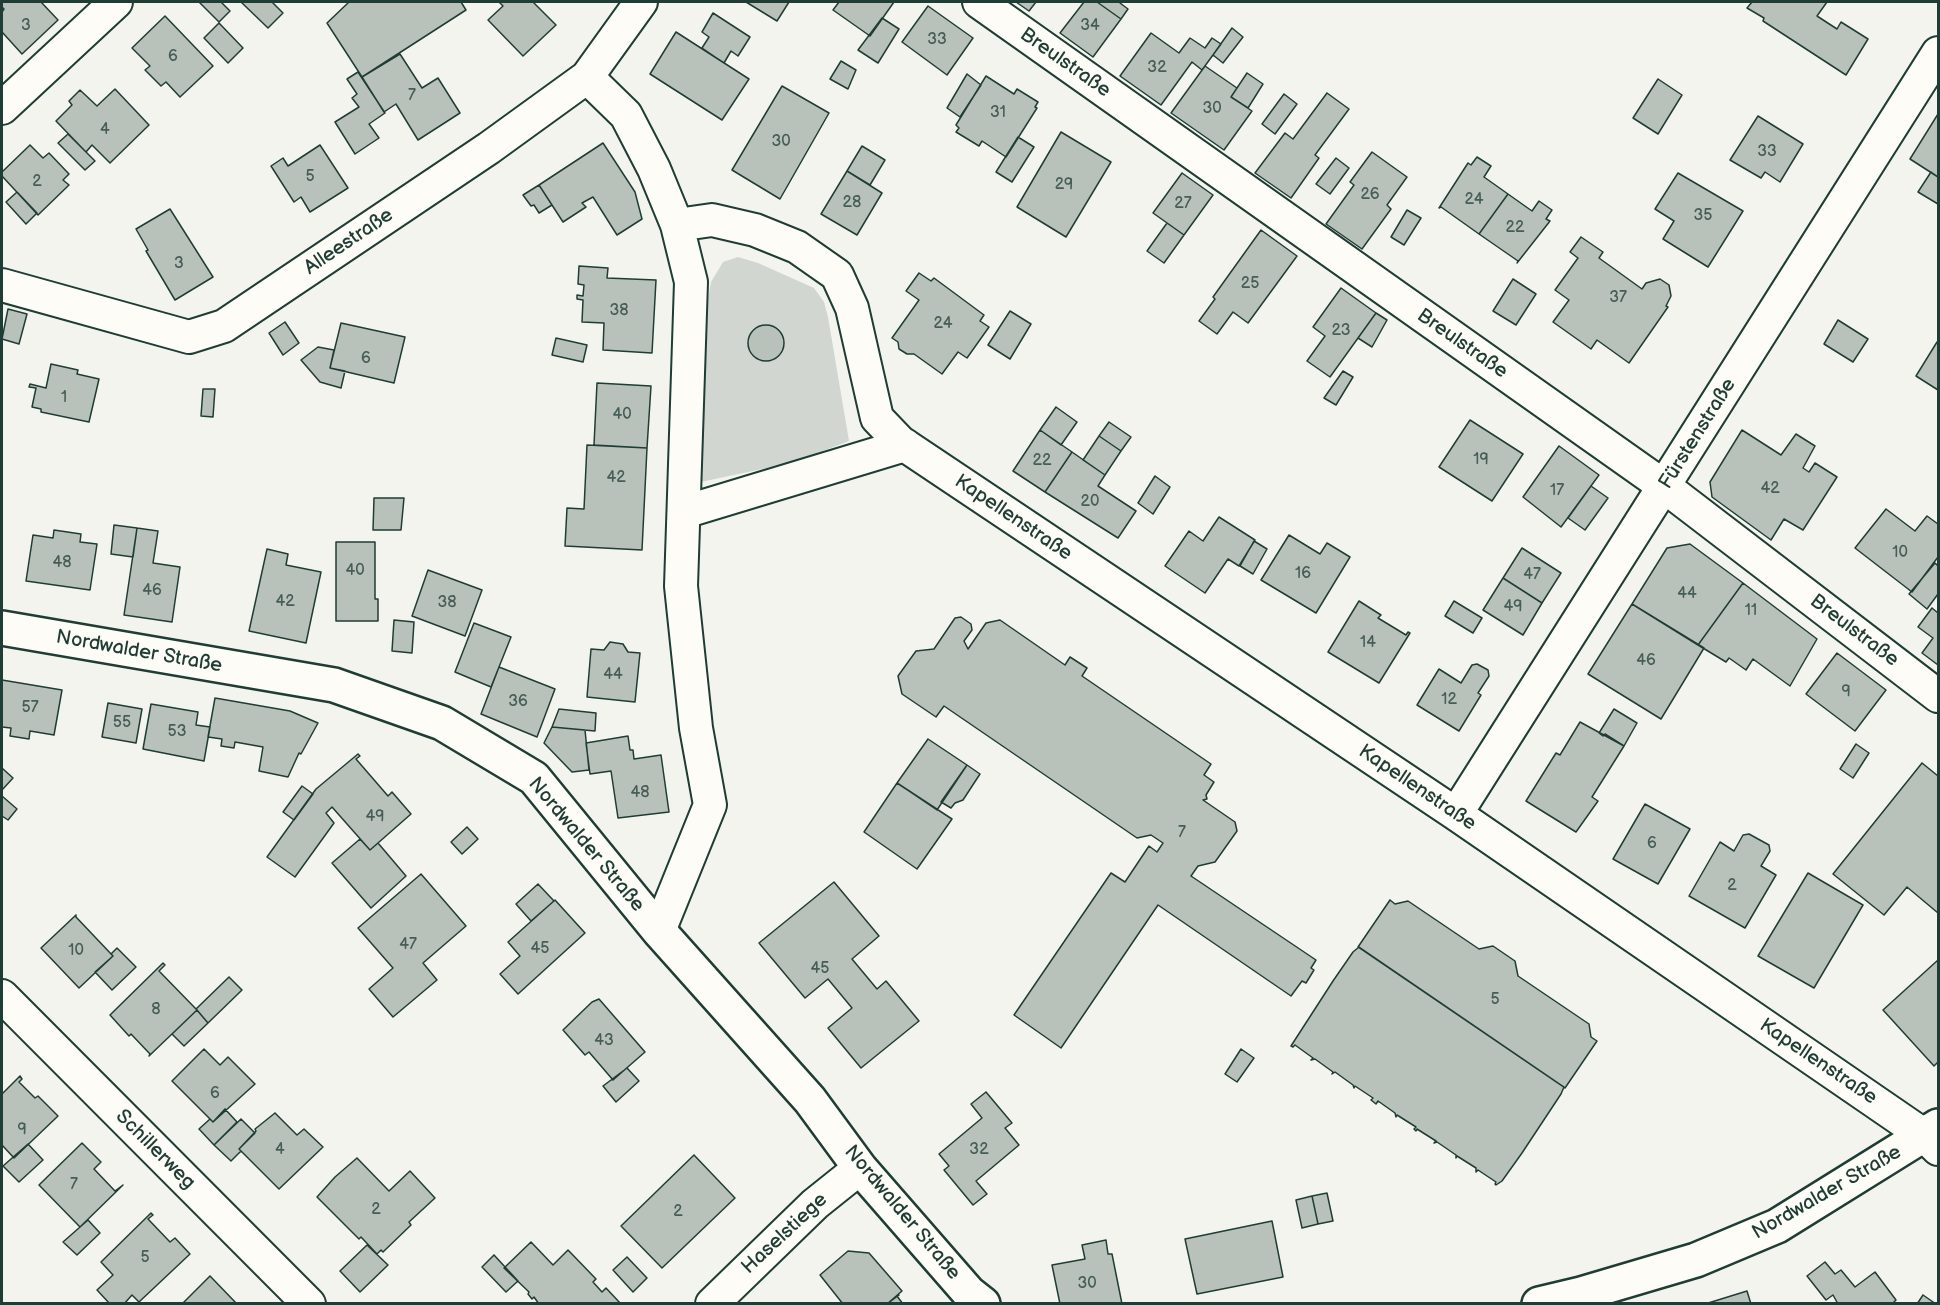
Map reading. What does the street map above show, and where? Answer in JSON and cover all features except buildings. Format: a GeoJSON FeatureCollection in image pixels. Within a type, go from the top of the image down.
{"type":"FeatureCollection","features":[{"type":"Feature","properties":{"kind":"street"},"geometry":{"type":"LineString","coordinates":[[2,108],[116,2]]}},
{"type":"Feature","properties":{"kind":"street","name":"Alleestraße"},"geometry":{"type":"LineString","coordinates":[[2,285],[189,337],[224,326],[489,148],[587,77],[641,2]]}},
{"type":"Feature","properties":{"kind":"street","name":"Breulstraße"},"geometry":{"type":"LineString","coordinates":[[978,2],[1665,487],[1938,696]]}},
{"type":"Feature","properties":{"kind":"street","name":"Fürstenstraße"},"geometry":{"type":"LineString","coordinates":[[1456,814],[1938,53]]}},
{"type":"Feature","properties":{"kind":"street"},"geometry":{"type":"LineString","coordinates":[[587,77],[626,116],[654,169],[677,225],[691,282],[681,586],[696,728],[710,805],[659,931]]}},
{"type":"Feature","properties":{"kind":"street","name":"Kapellenstraße"},"geometry":{"type":"LineString","coordinates":[[677,225],[712,220],[755,230],[796,247],[837,275],[852,308],[877,418],[905,445],[1934,1137]]}},
{"type":"Feature","properties":{"kind":"street"},"geometry":{"type":"LineString","coordinates":[[684,512],[905,445]]}},
{"type":"Feature","properties":{"kind":"street","name":"Nordwalder Straße"},"geometry":{"type":"LineString","coordinates":[[2,628],[334,685],[442,723],[534,778],[659,931],[810,1100],[860,1168],[969,1293],[982,1304]]}},
{"type":"Feature","properties":{"kind":"street","name":"Schillerweg"},"geometry":{"type":"LineString","coordinates":[[2,996],[309,1304]]}},
{"type":"Feature","properties":{"kind":"street","name":"Nordwalder Straße"},"geometry":{"type":"LineString","coordinates":[[1539,1304],[1696,1260],[1777,1226],[1934,1137]]}},
{"type":"Feature","properties":{"kind":"street","name":"Haselstiege"},"geometry":{"type":"LineString","coordinates":[[712,1304],[815,1204],[860,1168]]}},
{"type":"Feature","properties":{"kind":"shaded area"},"geometry":{"type":"Polygon","coordinates":[[[738,257],[758,263],[814,288],[824,302],[849,441],[767,468],[696,483],[702,334],[711,282],[723,262],[738,257]]]}}]}
